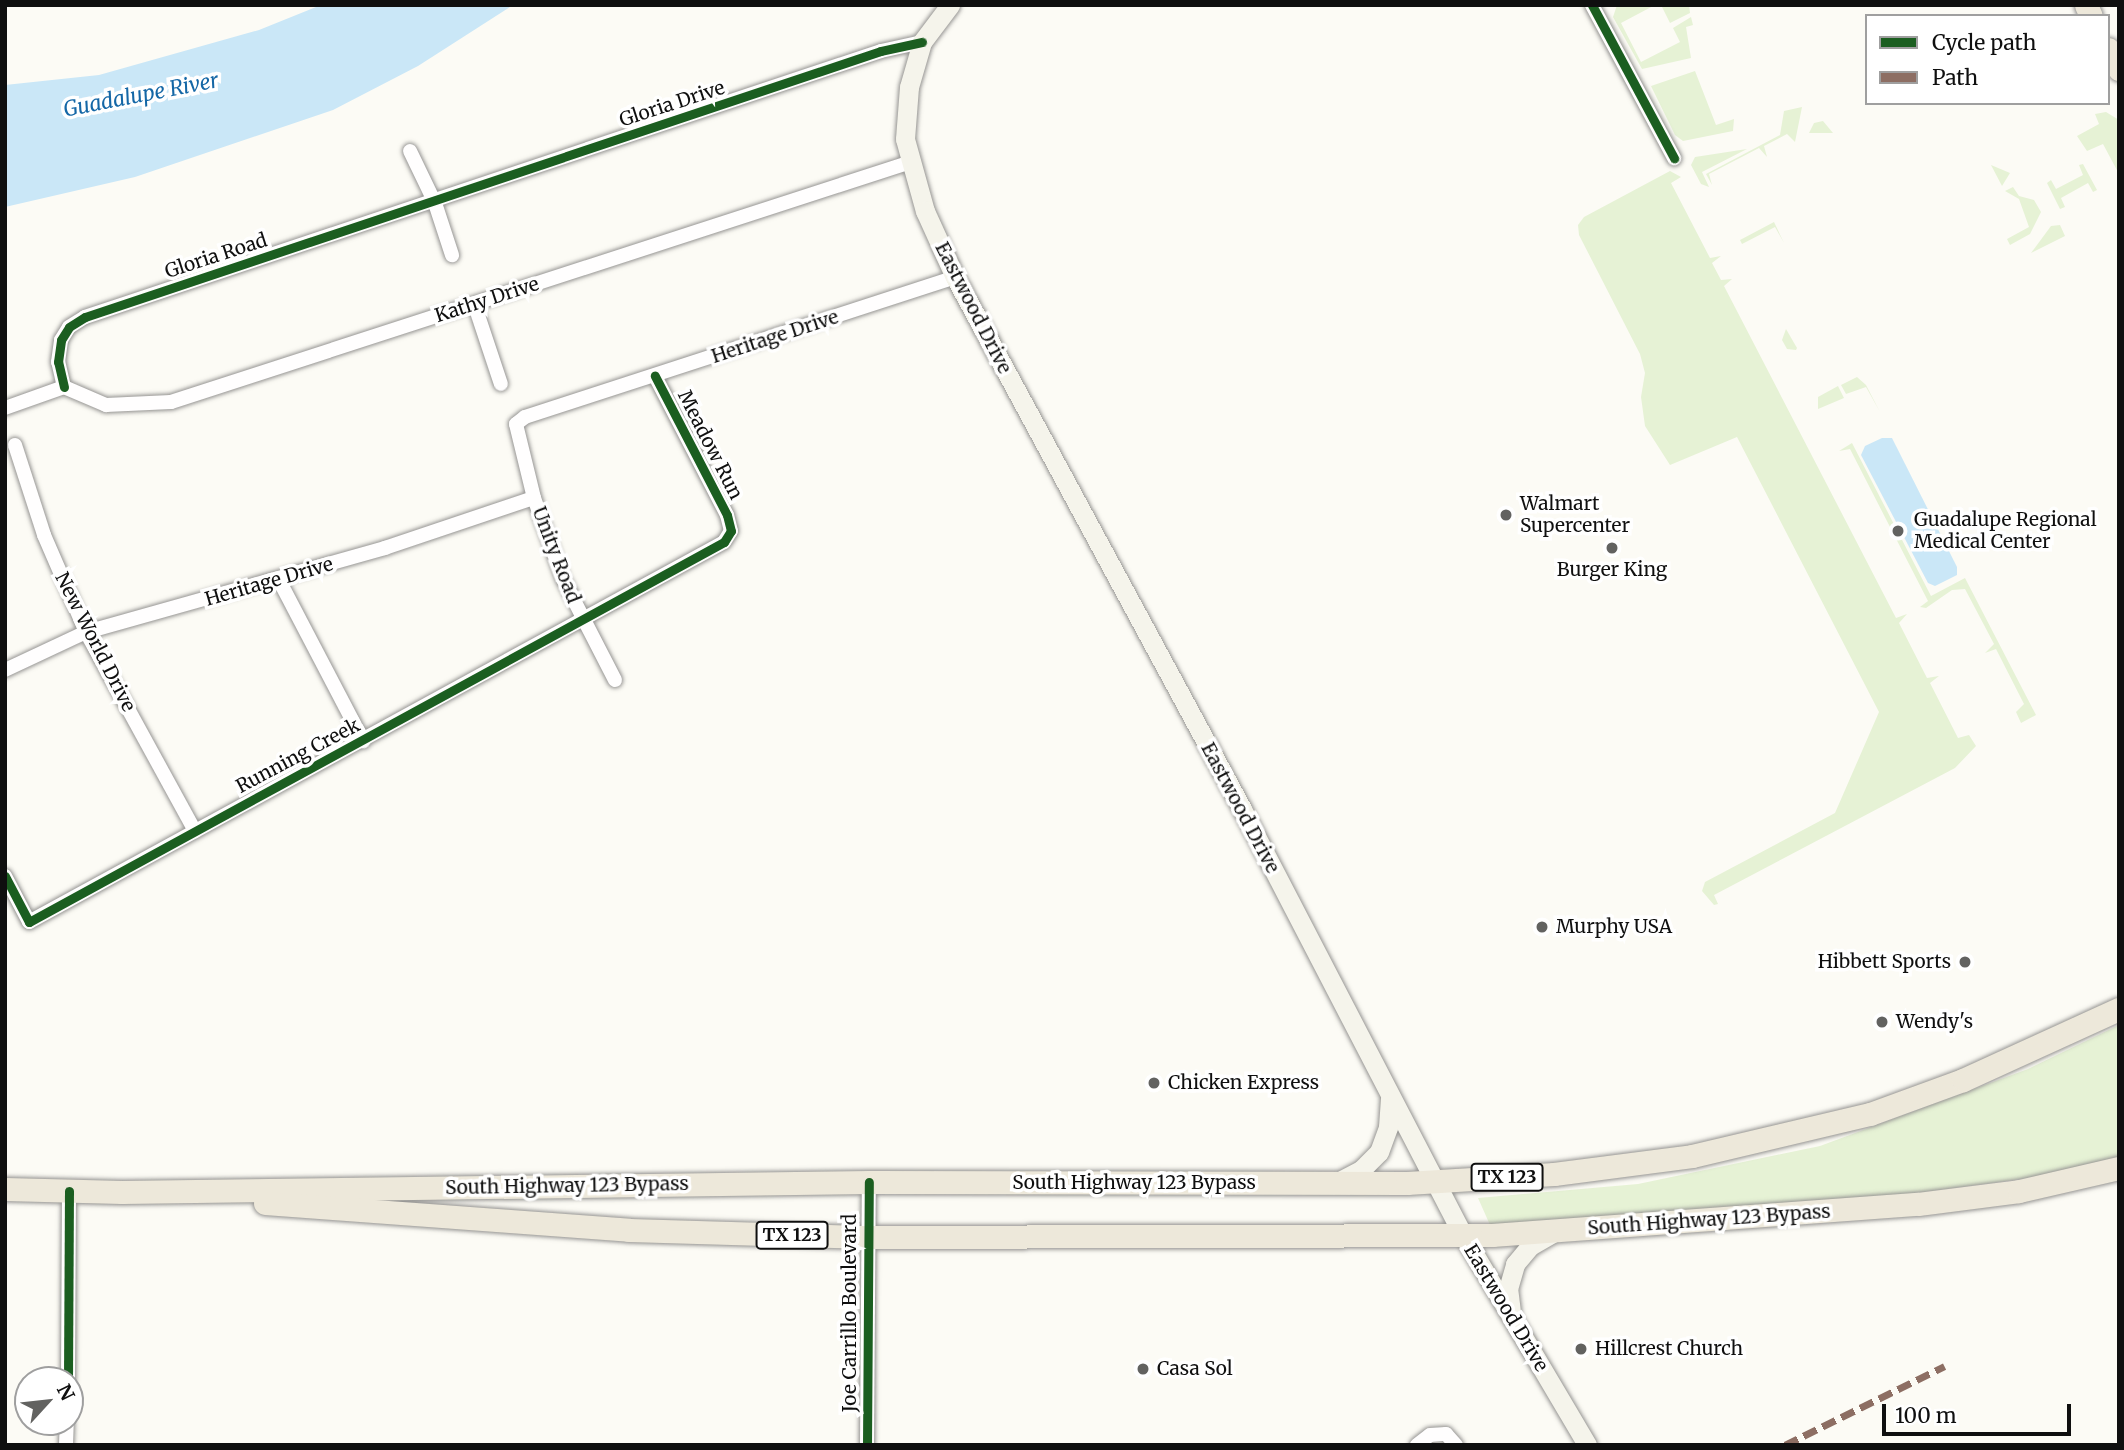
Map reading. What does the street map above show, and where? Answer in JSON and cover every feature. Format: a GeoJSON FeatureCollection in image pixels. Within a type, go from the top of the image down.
{"type":"FeatureCollection","features":[{"type":"Feature","properties":{"kind":"main road"},"geometry":{"type":"LineString","coordinates":[[908,163],[906,106],[922,42],[950,5]]}},
{"type":"Feature","properties":{"kind":"main road"},"geometry":{"type":"LineString","coordinates":[[2110,53],[2119,69]]}},
{"type":"Feature","properties":{"kind":"main road","name":"Eastwood Drive"},"geometry":{"type":"LineString","coordinates":[[908,163],[955,277],[1390,1091],[1463,1235],[1587,1445]]}},
{"type":"Feature","properties":{"kind":"main road","name":"South Highway 123 Bypass"},"geometry":{"type":"LineString","coordinates":[[5,1189],[122,1192],[869,1182],[1436,1182],[1623,1166],[1831,1125],[1931,1093],[2119,1009]]}},
{"type":"Feature","properties":{"kind":"main road"},"geometry":{"type":"LineString","coordinates":[[1335,1183],[1362,1170],[1379,1152],[1388,1127],[1390,1091]]}},
{"type":"Feature","properties":{"kind":"main road","name":"South Highway 123 Bypass"},"geometry":{"type":"LineString","coordinates":[[122,1192],[629,1230],[869,1237],[1463,1235],[1558,1231],[1918,1204],[2019,1191],[2119,1168]]}},
{"type":"Feature","properties":{"kind":"main road"},"geometry":{"type":"LineString","coordinates":[[1513,1320],[1508,1289],[1515,1264],[1530,1245],[1558,1231]]}},
{"type":"Feature","properties":{"kind":"street"},"geometry":{"type":"LineString","coordinates":[[1591,5],[1674,158]]}},
{"type":"Feature","properties":{"kind":"street","name":"Gloria Drive"},"geometry":{"type":"LineString","coordinates":[[435,203],[881,51],[922,42]]}},
{"type":"Feature","properties":{"kind":"street"},"geometry":{"type":"LineString","coordinates":[[410,151],[435,203],[452,255]]}},
{"type":"Feature","properties":{"kind":"street","name":"Kathy Drive"},"geometry":{"type":"LineString","coordinates":[[64,387],[84,399],[106,405],[171,402],[475,306],[908,163]]}},
{"type":"Feature","properties":{"kind":"street","name":"Gloria Road"},"geometry":{"type":"LineString","coordinates":[[64,387],[58,362],[61,340],[85,317],[435,203]]}},
{"type":"Feature","properties":{"kind":"street","name":"Heritage Drive"},"geometry":{"type":"LineString","coordinates":[[516,424],[955,277]]}},
{"type":"Feature","properties":{"kind":"street"},"geometry":{"type":"LineString","coordinates":[[475,306],[501,384]]}},
{"type":"Feature","properties":{"kind":"street","name":"Meadow Run"},"geometry":{"type":"LineString","coordinates":[[655,376],[731,531]]}},
{"type":"Feature","properties":{"kind":"street"},"geometry":{"type":"LineString","coordinates":[[5,408],[64,387]]}},
{"type":"Feature","properties":{"kind":"street","name":"Unity Road"},"geometry":{"type":"LineString","coordinates":[[516,424],[534,498],[582,620],[615,680]]}},
{"type":"Feature","properties":{"kind":"street","name":"New World Drive"},"geometry":{"type":"LineString","coordinates":[[15,445],[44,535],[86,632],[195,831]]}},
{"type":"Feature","properties":{"kind":"street","name":"Heritage Drive"},"geometry":{"type":"LineString","coordinates":[[5,670],[86,632],[279,580],[534,498]]}},
{"type":"Feature","properties":{"kind":"street","name":"Running Creek"},"geometry":{"type":"LineString","coordinates":[[5,876],[29,922],[703,556],[724,542],[731,531]]}},
{"type":"Feature","properties":{"kind":"street"},"geometry":{"type":"LineString","coordinates":[[279,580],[363,741]]}},
{"type":"Feature","properties":{"kind":"street","name":"Joe Carrillo Boulevard"},"geometry":{"type":"LineString","coordinates":[[867,1445],[869,1182]]}},
{"type":"Feature","properties":{"kind":"street"},"geometry":{"type":"LineString","coordinates":[[68,1366],[69,1191]]}},
{"type":"Feature","properties":{"kind":"street"},"geometry":{"type":"LineString","coordinates":[[1417,1445],[1430,1435],[1446,1434],[1456,1445]]}},
{"type":"Feature","properties":{"kind":"green space"},"geometry":{"type":"Polygon","coordinates":[[[1617,5],[1655,5],[1621,23],[1641,62],[1680,42],[1673,28],[1691,17],[1693,25],[1686,27],[1691,58],[1642,69],[1613,17],[1617,5]]]}},
{"type":"Feature","properties":{"kind":"green space"},"geometry":{"type":"Polygon","coordinates":[[[1661,5],[1689,5],[1690,13],[1670,23],[1661,5]]]}},
{"type":"Feature","properties":{"kind":"green space"},"geometry":{"type":"Polygon","coordinates":[[[1695,71],[1716,125],[1734,119],[1733,131],[1683,141],[1675,135],[1651,86],[1695,71]]]}},
{"type":"Feature","properties":{"kind":"green space"},"geometry":{"type":"Polygon","coordinates":[[[1802,107],[1795,142],[1787,134],[1764,146],[1767,157],[1759,148],[1709,174],[1712,185],[1706,174],[1780,135],[1784,111],[1802,107]]]}},
{"type":"Feature","properties":{"kind":"green space"},"geometry":{"type":"Polygon","coordinates":[[[2106,112],[2119,120],[2119,174],[2103,144],[2087,151],[2077,136],[2099,124],[2095,114],[2106,112]]]}},
{"type":"Feature","properties":{"kind":"green space"},"geometry":{"type":"Polygon","coordinates":[[[1823,121],[1833,133],[1809,133],[1814,123],[1823,121]]]}},
{"type":"Feature","properties":{"kind":"green space"},"geometry":{"type":"Polygon","coordinates":[[[1747,149],[1702,172],[1709,187],[1701,184],[1691,165],[1695,157],[1747,149]]]}},
{"type":"Feature","properties":{"kind":"green space"},"geometry":{"type":"Polygon","coordinates":[[[2083,164],[2097,190],[2093,192],[2088,183],[2061,198],[2065,207],[2060,209],[2047,183],[2051,180],[2056,189],[2083,175],[2079,165],[2083,164]]]}},
{"type":"Feature","properties":{"kind":"green space"},"geometry":{"type":"Polygon","coordinates":[[[1991,165],[2010,173],[2002,186],[1991,165]]]}},
{"type":"Feature","properties":{"kind":"green space"},"geometry":{"type":"Polygon","coordinates":[[[1670,171],[1681,177],[1671,183],[1710,258],[1721,256],[1712,263],[1721,280],[1732,279],[1724,286],[1896,618],[1907,614],[1899,623],[1927,678],[1939,676],[1930,683],[1958,738],[1969,735],[1976,746],[1955,768],[1714,895],[1718,904],[1714,905],[1702,891],[1705,882],[1835,813],[1879,712],[1737,437],[1670,465],[1645,426],[1641,397],[1645,373],[1640,354],[1579,235],[1578,225],[1584,217],[1670,171]]]}},
{"type":"Feature","properties":{"kind":"green space"},"geometry":{"type":"Polygon","coordinates":[[[2013,187],[2019,196],[2034,200],[2041,212],[2030,234],[2010,245],[2007,239],[2029,227],[2019,199],[2005,191],[2013,187]]]}},
{"type":"Feature","properties":{"kind":"green space"},"geometry":{"type":"Polygon","coordinates":[[[1774,222],[1784,243],[1775,227],[1742,244],[1740,240],[1774,222]]]}},
{"type":"Feature","properties":{"kind":"green space"},"geometry":{"type":"Polygon","coordinates":[[[2060,225],[2065,236],[2031,253],[2051,226],[2060,225]]]}},
{"type":"Feature","properties":{"kind":"green space"},"geometry":{"type":"Polygon","coordinates":[[[1786,329],[1796,350],[1787,349],[1782,340],[1786,329]]]}},
{"type":"Feature","properties":{"kind":"green space"},"geometry":{"type":"Polygon","coordinates":[[[1857,377],[1866,385],[1880,412],[1866,387],[1846,394],[1841,385],[1857,377]]]}},
{"type":"Feature","properties":{"kind":"green space"},"geometry":{"type":"Polygon","coordinates":[[[1838,386],[1844,398],[1818,409],[1818,397],[1838,386]]]}},
{"type":"Feature","properties":{"kind":"green space"},"geometry":{"type":"Polygon","coordinates":[[[1852,443],[1931,596],[1965,578],[2036,715],[2021,723],[2016,712],[2024,704],[1996,649],[1985,653],[1994,644],[1965,589],[1952,590],[1926,608],[1920,607],[1928,601],[1850,449],[1839,451],[1852,443]]]}},
{"type":"Feature","properties":{"kind":"green space"},"geometry":{"type":"Polygon","coordinates":[[[2119,1025],[2119,1157],[2035,1177],[1903,1195],[1490,1225],[1478,1198],[1638,1184],[1820,1146],[2028,1069],[2119,1025]]]}},
{"type":"Feature","properties":{"kind":"water","name":"Guadalupe River"},"geometry":{"type":"Polygon","coordinates":[[[321,5],[513,5],[418,66],[333,110],[135,177],[5,207],[5,85],[99,75],[259,30],[321,5]]]}},
{"type":"Feature","properties":{"kind":"water"},"geometry":{"type":"Polygon","coordinates":[[[1882,438],[1892,438],[1957,567],[1957,575],[1935,586],[1928,583],[1861,455],[1865,446],[1882,438]]]}},
{"type":"Feature","properties":{"kind":"marked path"},"geometry":{"type":"LineString","coordinates":[[1785,1445],[1945,1366]]}},
{"type":"Feature","properties":{"kind":"cycle path"},"geometry":{"type":"LineString","coordinates":[[1592,5],[1674,158]]}},
{"type":"Feature","properties":{"kind":"cycle path"},"geometry":{"type":"LineString","coordinates":[[64,387],[58,362],[61,340],[69,327],[85,317],[881,51],[922,42]]}},
{"type":"Feature","properties":{"kind":"cycle path"},"geometry":{"type":"LineString","coordinates":[[5,876],[29,922],[724,542],[731,531],[727,515],[655,376]]}},
{"type":"Feature","properties":{"kind":"cycle path"},"geometry":{"type":"LineString","coordinates":[[867,1445],[869,1182]]}},
{"type":"Feature","properties":{"kind":"cycle path"},"geometry":{"type":"LineString","coordinates":[[68,1366],[69,1191]]}},
{"type":"Feature","properties":{"kind":"place","name":"Walmart Supercenter"},"geometry":{"type":"Point","coordinates":[1506,515]}},
{"type":"Feature","properties":{"kind":"place","name":"Guadalupe Regional Medical Center"},"geometry":{"type":"Point","coordinates":[1898,531]}},
{"type":"Feature","properties":{"kind":"place","name":"Burger King"},"geometry":{"type":"Point","coordinates":[1612,548]}},
{"type":"Feature","properties":{"kind":"place","name":"Murphy USA"},"geometry":{"type":"Point","coordinates":[1542,927]}},
{"type":"Feature","properties":{"kind":"place","name":"Hibbett Sports"},"geometry":{"type":"Point","coordinates":[1965,962]}},
{"type":"Feature","properties":{"kind":"place","name":"Wendy's"},"geometry":{"type":"Point","coordinates":[1882,1022]}},
{"type":"Feature","properties":{"kind":"place","name":"Chicken Express"},"geometry":{"type":"Point","coordinates":[1154,1083]}},
{"type":"Feature","properties":{"kind":"place","name":"Hillcrest Church"},"geometry":{"type":"Point","coordinates":[1581,1349]}},
{"type":"Feature","properties":{"kind":"place","name":"Casa Sol"},"geometry":{"type":"Point","coordinates":[1143,1369]}}]}
